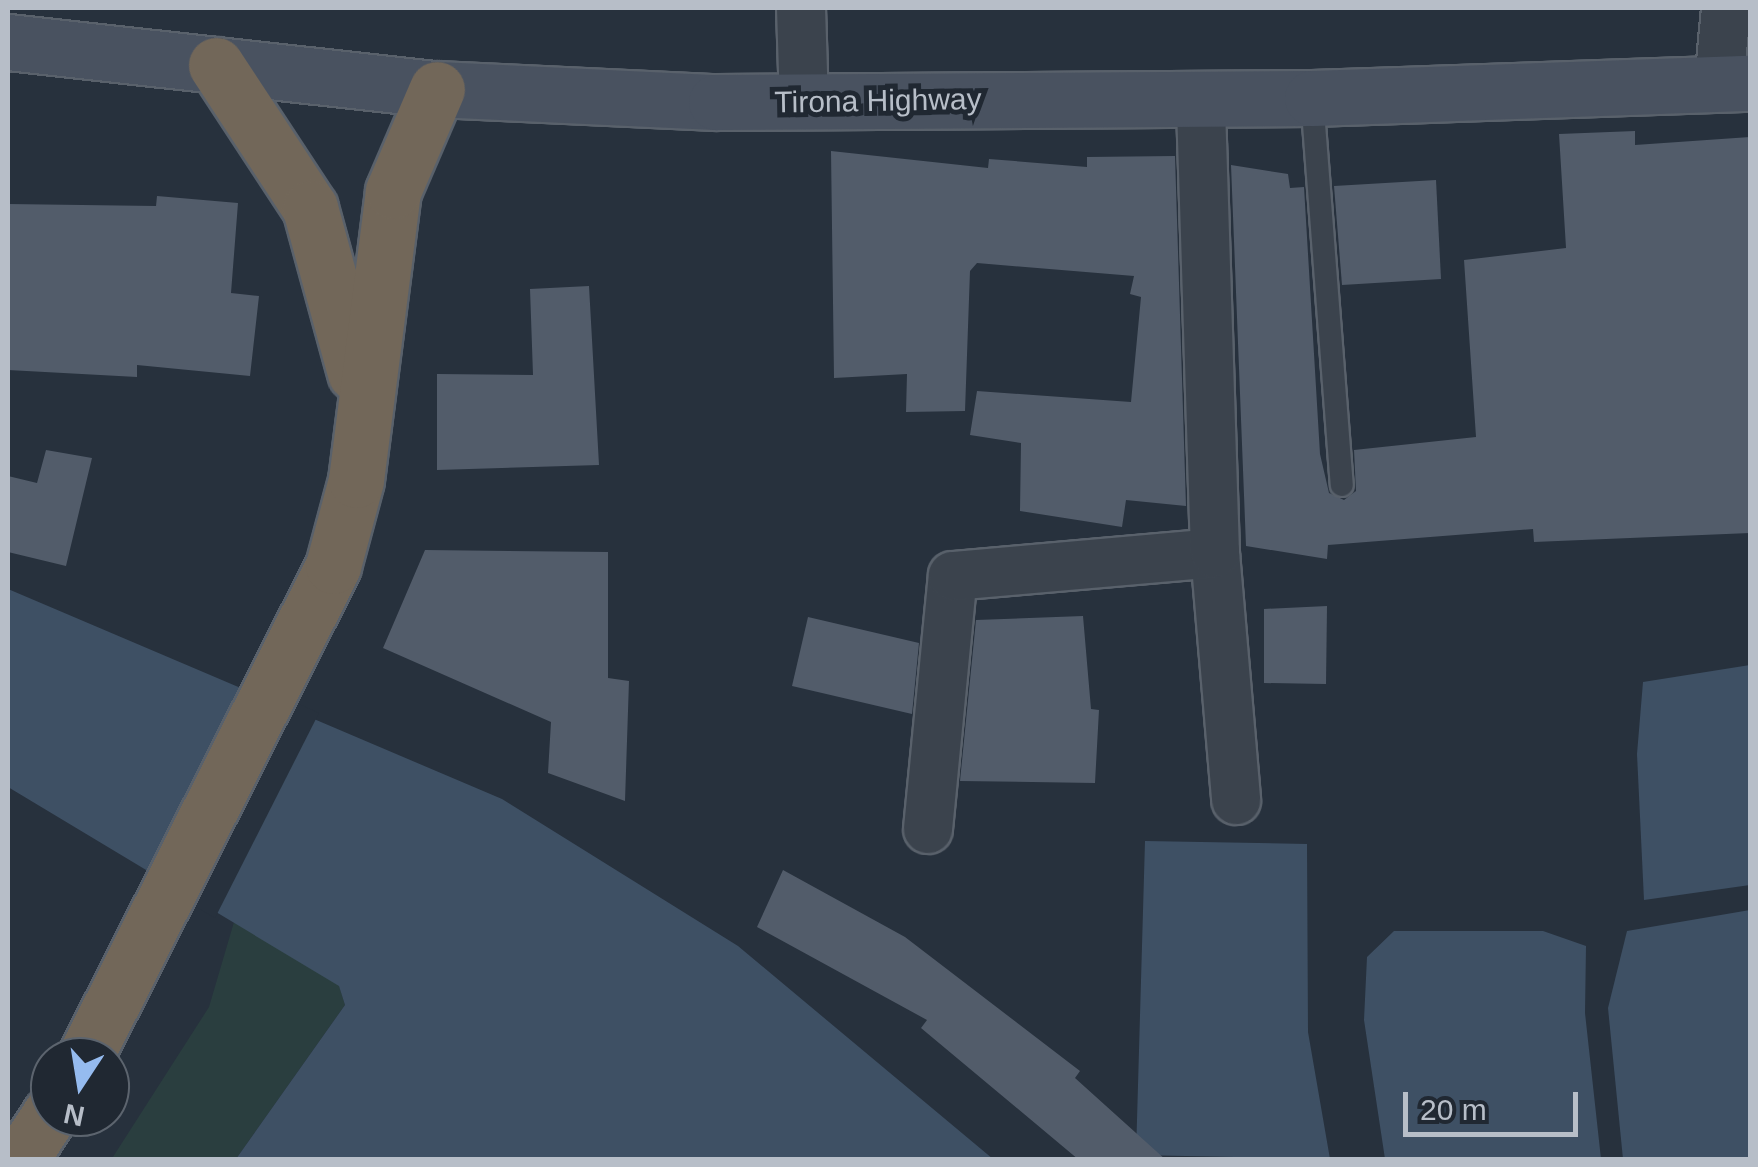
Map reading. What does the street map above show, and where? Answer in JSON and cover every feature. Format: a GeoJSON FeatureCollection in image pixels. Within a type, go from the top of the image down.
{"type":"FeatureCollection","features":[{"type":"Feature","properties":{"kind":"highway"},"geometry":{"type":"LineString","coordinates":[[216,66],[310,208],[365,414]]}},
{"type":"Feature","properties":{"kind":"highway"},"geometry":{"type":"LineString","coordinates":[[96,1037],[314,617],[350,508],[393,191],[437,88]]}},
{"type":"Feature","properties":{"kind":"highway"},"geometry":{"type":"LineString","coordinates":[[20,1160],[35,1137]]}},
{"type":"Feature","properties":{"kind":"main road","name":"Tirona Highway"},"geometry":{"type":"LineString","coordinates":[[8,42],[437,88],[804,102],[1312,98],[1735,84]]}},
{"type":"Feature","properties":{"kind":"street"},"geometry":{"type":"LineString","coordinates":[[801,8],[804,102]]}},
{"type":"Feature","properties":{"kind":"street"},"geometry":{"type":"LineString","coordinates":[[1726,8],[1735,84]]}},
{"type":"Feature","properties":{"kind":"street"},"geometry":{"type":"LineString","coordinates":[[1201,98],[1215,552],[1236,800]]}},
{"type":"Feature","properties":{"kind":"street"},"geometry":{"type":"LineString","coordinates":[[928,829],[954,576],[1215,552]]}},
{"type":"Feature","properties":{"kind":"lane"},"geometry":{"type":"LineString","coordinates":[[1312,98],[1342,485]]}},
{"type":"Feature","properties":{"kind":"green space"},"geometry":{"type":"Polygon","coordinates":[[[234,922],[339,985],[345,1005],[236,1159],[111,1160],[126,1137],[130,1137],[130,1130],[209,1007],[234,922]]]}},
{"type":"Feature","properties":{"kind":"water"},"geometry":{"type":"Polygon","coordinates":[[[8,589],[502,799],[738,946],[993,1159],[236,1159],[345,1005],[339,986],[8,787],[8,589]]]}},
{"type":"Feature","properties":{"kind":"water"},"geometry":{"type":"Polygon","coordinates":[[[1750,665],[1750,885],[1644,900],[1637,754],[1643,682],[1750,665]]]}},
{"type":"Feature","properties":{"kind":"water"},"geometry":{"type":"Polygon","coordinates":[[[1145,841],[1307,844],[1308,1032],[1330,1159],[1136,1155],[1145,841]]]}},
{"type":"Feature","properties":{"kind":"water"},"geometry":{"type":"Polygon","coordinates":[[[1750,910],[1750,1159],[1623,1159],[1608,1008],[1627,931],[1750,910]]]}},
{"type":"Feature","properties":{"kind":"water"},"geometry":{"type":"Polygon","coordinates":[[[1394,931],[1543,931],[1586,946],[1585,1013],[1601,1159],[1385,1159],[1364,1020],[1367,957],[1394,931]]]}},
{"type":"Feature","properties":{"kind":"pier"},"geometry":{"type":"Polygon","coordinates":[[[245,680],[319,713],[215,918],[145,877],[245,680]]]}},
{"type":"Feature","properties":{"kind":"building"},"geometry":{"type":"Polygon","coordinates":[[[1635,131],[1635,145],[1750,137],[1750,533],[1534,542],[1533,529],[1328,545],[1327,559],[1246,546],[1231,165],[1288,174],[1290,188],[1304,187],[1320,454],[1329,493],[1344,500],[1356,491],[1354,450],[1476,437],[1464,260],[1566,248],[1559,134],[1635,131]]]}},
{"type":"Feature","properties":{"kind":"building"},"geometry":{"type":"Polygon","coordinates":[[[831,151],[988,168],[989,159],[1087,167],[1087,157],[1175,156],[1186,506],[1126,500],[1122,527],[1020,511],[1021,443],[970,435],[977,391],[1131,402],[1141,297],[1130,294],[1134,276],[977,263],[970,271],[965,411],[906,412],[907,374],[834,378],[831,151]]]}},
{"type":"Feature","properties":{"kind":"building"},"geometry":{"type":"Polygon","coordinates":[[[1436,180],[1441,279],[1342,285],[1334,186],[1436,180]]]}},
{"type":"Feature","properties":{"kind":"building"},"geometry":{"type":"Polygon","coordinates":[[[157,196],[238,203],[231,293],[259,296],[250,376],[137,365],[137,377],[8,370],[8,204],[156,206],[157,196]]]}},
{"type":"Feature","properties":{"kind":"building"},"geometry":{"type":"Polygon","coordinates":[[[589,286],[599,465],[437,470],[437,374],[533,375],[530,289],[589,286]]]}},
{"type":"Feature","properties":{"kind":"building"},"geometry":{"type":"Polygon","coordinates":[[[46,450],[92,458],[66,566],[8,552],[8,476],[37,483],[46,450]]]}},
{"type":"Feature","properties":{"kind":"building"},"geometry":{"type":"Polygon","coordinates":[[[425,550],[608,552],[608,678],[629,681],[625,801],[548,773],[551,722],[383,648],[425,550]]]}},
{"type":"Feature","properties":{"kind":"building"},"geometry":{"type":"Polygon","coordinates":[[[1327,606],[1326,684],[1264,683],[1264,609],[1327,606]]]}},
{"type":"Feature","properties":{"kind":"building"},"geometry":{"type":"Polygon","coordinates":[[[1083,616],[1091,709],[1099,710],[1095,783],[960,781],[976,620],[1083,616]]]}},
{"type":"Feature","properties":{"kind":"building"},"geometry":{"type":"Polygon","coordinates":[[[808,617],[919,643],[912,714],[792,686],[808,617]]]}},
{"type":"Feature","properties":{"kind":"building"},"geometry":{"type":"Polygon","coordinates":[[[783,870],[905,937],[1080,1071],[1075,1078],[1166,1160],[1079,1160],[921,1028],[927,1020],[757,927],[783,870]]]}}]}
